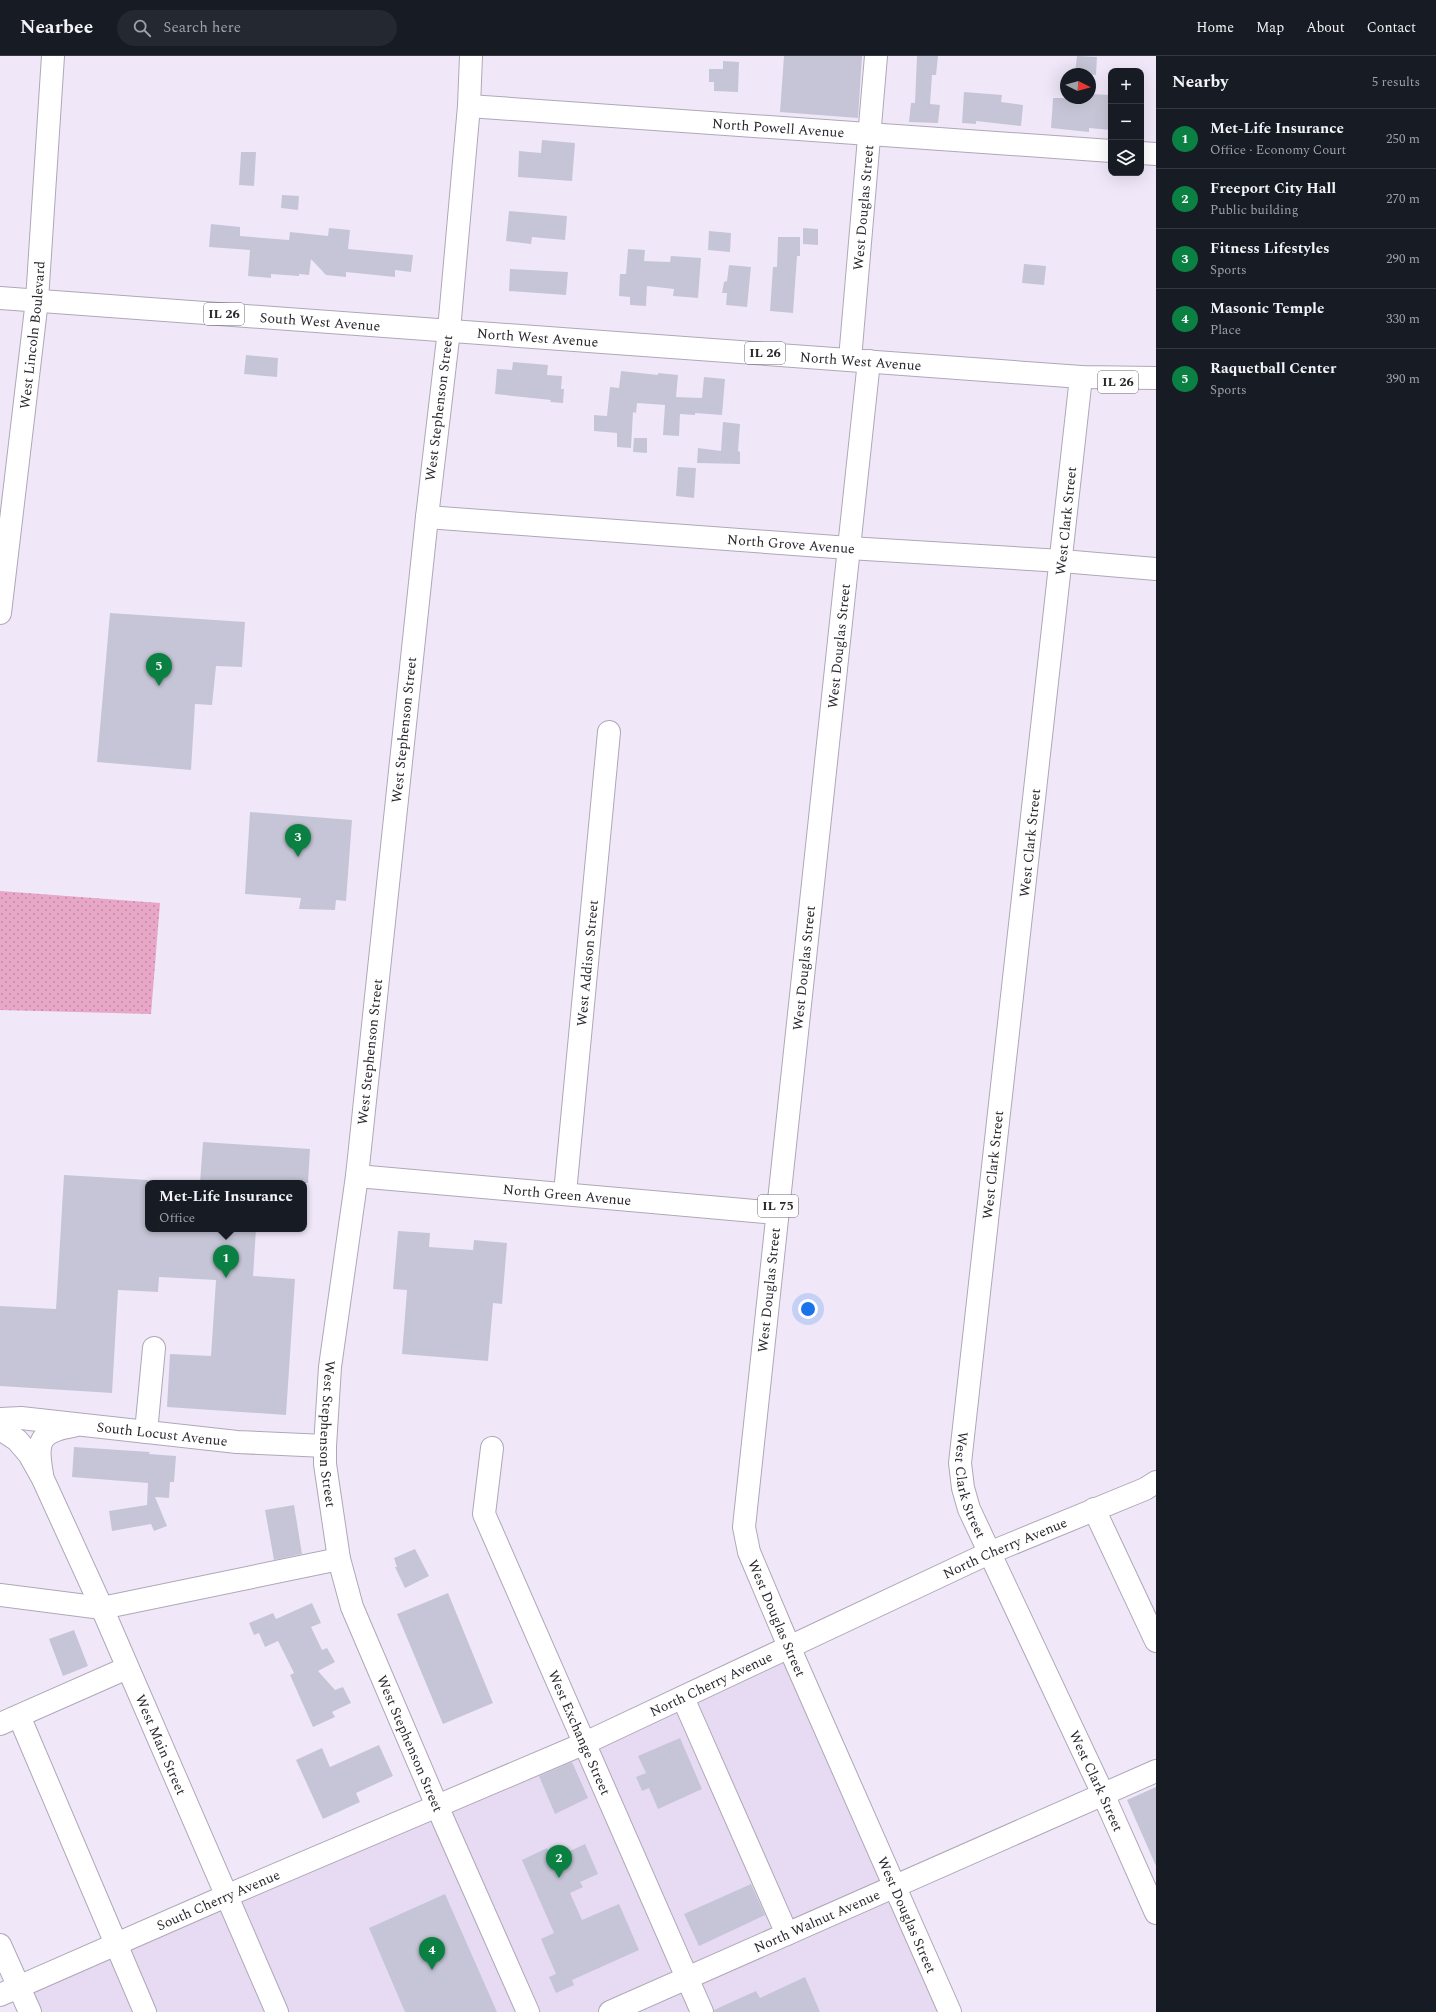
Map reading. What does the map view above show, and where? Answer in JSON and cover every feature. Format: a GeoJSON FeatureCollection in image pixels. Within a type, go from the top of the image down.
{"type":"FeatureCollection","features":[{"type":"Feature","properties":{"kind":"street","name":"West Lincoln Boulevard"},"geometry":{"type":"LineString","coordinates":[[0,613],[37,300],[53,56]]}},
{"type":"Feature","properties":{"kind":"street","name":"West Stephenson Street"},"geometry":{"type":"LineString","coordinates":[[471,56],[470,106],[449,330],[427,517],[357,1176],[330,1367],[325,1464],[339,1559],[352,1607],[437,1806],[528,2012]]}},
{"type":"Feature","properties":{"kind":"street","name":"West Douglas Street"},"geometry":{"type":"LineString","coordinates":[[876,56],[870,134],[860,360],[849,548],[744,1527],[749,1552],[790,1649],[950,2012]]}},
{"type":"Feature","properties":{"kind":"street","name":"North Powell Avenue"},"geometry":{"type":"LineString","coordinates":[[470,106],[1108,151]]}},
{"type":"Feature","properties":{"kind":"street"},"geometry":{"type":"LineString","coordinates":[[1144,153],[1156,154]]}},
{"type":"Feature","properties":{"kind":"street","name":"South West Avenue"},"geometry":{"type":"LineString","coordinates":[[0,298],[449,330]]}},
{"type":"Feature","properties":{"kind":"street","name":"North West Avenue"},"geometry":{"type":"LineString","coordinates":[[449,330],[1081,377],[1156,378]]}},
{"type":"Feature","properties":{"kind":"street","name":"North West Avenue"},"geometry":{"type":"LineString","coordinates":[[1081,377],[1156,388]]}},
{"type":"Feature","properties":{"kind":"street","name":"West Clark Street"},"geometry":{"type":"LineString","coordinates":[[1081,377],[1062,560],[960,1463],[963,1488],[969,1509],[1103,1794],[1156,1913]]}},
{"type":"Feature","properties":{"kind":"street","name":"North Grove Avenue"},"geometry":{"type":"LineString","coordinates":[[427,517],[849,548],[1062,560],[1156,569]]}},
{"type":"Feature","properties":{"kind":"street","name":"West Addison Street"},"geometry":{"type":"LineString","coordinates":[[565,1193],[609,732]]}},
{"type":"Feature","properties":{"kind":"street","name":"North Green Avenue"},"geometry":{"type":"LineString","coordinates":[[357,1176],[777,1212]]}},
{"type":"Feature","properties":{"kind":"street"},"geometry":{"type":"LineString","coordinates":[[146,1432],[154,1348]]}},
{"type":"Feature","properties":{"kind":"street","name":"South Locust Avenue"},"geometry":{"type":"LineString","coordinates":[[0,1419],[21,1418],[237,1442],[325,1446]]}},
{"type":"Feature","properties":{"kind":"street"},"geometry":{"type":"LineString","coordinates":[[43,1479],[39,1454],[40,1446],[46,1436],[56,1429],[82,1425]]}},
{"type":"Feature","properties":{"kind":"street"},"geometry":{"type":"LineString","coordinates":[[0,1429],[17,1440],[29,1454],[43,1479]]}},
{"type":"Feature","properties":{"kind":"street","name":"West Exchange Street"},"geometry":{"type":"LineString","coordinates":[[492,1448],[484,1514],[583,1744],[702,2012]]}},
{"type":"Feature","properties":{"kind":"street","name":"West Main Street"},"geometry":{"type":"LineString","coordinates":[[43,1479],[102,1608],[277,2012]]}},
{"type":"Feature","properties":{"kind":"street","name":"North Cherry Avenue"},"geometry":{"type":"LineString","coordinates":[[437,1806],[583,1744],[790,1649],[989,1554],[1145,1489],[1156,1482]]}},
{"type":"Feature","properties":{"kind":"street"},"geometry":{"type":"LineString","coordinates":[[1094,1510],[1156,1641]]}},
{"type":"Feature","properties":{"kind":"street"},"geometry":{"type":"LineString","coordinates":[[0,1595],[102,1608],[339,1559]]}},
{"type":"Feature","properties":{"kind":"street"},"geometry":{"type":"LineString","coordinates":[[127,1668],[9,1720],[116,1944],[145,2012]]}},
{"type":"Feature","properties":{"kind":"street"},"geometry":{"type":"LineString","coordinates":[[683,1698],[787,1934]]}},
{"type":"Feature","properties":{"kind":"street","name":"North Walnut Avenue"},"geometry":{"type":"LineString","coordinates":[[610,2012],[1156,1771]]}},
{"type":"Feature","properties":{"kind":"street","name":"South Cherry Avenue"},"geometry":{"type":"LineString","coordinates":[[10,1991],[226,1896],[437,1806]]}},
{"type":"Feature","properties":{"kind":"street"},"geometry":{"type":"LineString","coordinates":[[0,1945],[10,1991],[30,2012]]}},
{"type":"Feature","properties":{"kind":"shaded area"},"geometry":{"type":"Polygon","coordinates":[[[0,891],[160,903],[151,1014],[0,1010],[0,891]]]}},
{"type":"Feature","properties":{"kind":"shaded area"},"geometry":{"type":"Polygon","coordinates":[[[790,1649],[950,2012],[30,2012],[19,1987],[790,1649]]]}},
{"type":"Feature","properties":{"kind":"building"},"geometry":{"type":"Polygon","coordinates":[[[784,56],[862,56],[858,118],[780,112],[784,56]]]}},
{"type":"Feature","properties":{"kind":"building"},"geometry":{"type":"Polygon","coordinates":[[[917,56],[938,56],[936,75],[932,75],[930,104],[940,105],[938,123],[909,122],[911,103],[915,103],[917,56]]]}},
{"type":"Feature","properties":{"kind":"building"},"geometry":{"type":"Polygon","coordinates":[[[1077,56],[1097,57],[1096,75],[1096,68],[1076,68],[1077,56]]]}},
{"type":"Feature","properties":{"kind":"building"},"geometry":{"type":"Polygon","coordinates":[[[723,61],[739,62],[738,92],[714,91],[714,82],[709,82],[709,69],[723,69],[723,61]]]}},
{"type":"Feature","properties":{"kind":"building"},"geometry":{"type":"Polygon","coordinates":[[[964,92],[1002,95],[1001,102],[1023,105],[1021,126],[976,121],[976,124],[962,123],[964,92]]]}},
{"type":"Feature","properties":{"kind":"building"},"geometry":{"type":"Polygon","coordinates":[[[1096,94],[1108,95],[1108,130],[1089,128],[1089,132],[1051,128],[1053,98],[1060,98],[1060,104],[1096,104],[1096,94]]]}},
{"type":"Feature","properties":{"kind":"building"},"geometry":{"type":"Polygon","coordinates":[[[542,140],[575,143],[572,181],[518,177],[519,151],[541,153],[542,140]]]}},
{"type":"Feature","properties":{"kind":"building"},"geometry":{"type":"Polygon","coordinates":[[[241,152],[256,152],[254,186],[239,185],[241,152]]]}},
{"type":"Feature","properties":{"kind":"building"},"geometry":{"type":"Polygon","coordinates":[[[282,195],[299,196],[298,210],[281,208],[282,195]]]}},
{"type":"Feature","properties":{"kind":"building"},"geometry":{"type":"Polygon","coordinates":[[[509,211],[567,216],[565,240],[532,237],[531,244],[506,241],[509,211]]]}},
{"type":"Feature","properties":{"kind":"building"},"geometry":{"type":"Polygon","coordinates":[[[211,224],[240,227],[240,236],[289,240],[290,232],[328,236],[329,228],[350,230],[348,249],[413,255],[411,272],[395,270],[395,277],[346,272],[346,277],[326,275],[311,259],[309,275],[299,274],[299,276],[271,274],[271,278],[248,276],[250,250],[209,247],[211,224]]]}},
{"type":"Feature","properties":{"kind":"building"},"geometry":{"type":"Polygon","coordinates":[[[803,228],[818,229],[818,245],[803,244],[803,228]]]}},
{"type":"Feature","properties":{"kind":"building"},"geometry":{"type":"Polygon","coordinates":[[[709,231],[731,233],[730,252],[708,250],[709,231]]]}},
{"type":"Feature","properties":{"kind":"building"},"geometry":{"type":"Polygon","coordinates":[[[778,237],[800,237],[800,256],[797,256],[793,313],[770,311],[773,267],[777,267],[778,237]]]}},
{"type":"Feature","properties":{"kind":"building"},"geometry":{"type":"Polygon","coordinates":[[[628,249],[645,250],[644,261],[670,262],[671,256],[701,258],[698,298],[673,296],[674,289],[647,286],[646,306],[630,305],[630,297],[619,296],[620,274],[626,274],[628,249]]]}},
{"type":"Feature","properties":{"kind":"building"},"geometry":{"type":"Polygon","coordinates":[[[1024,264],[1046,266],[1044,285],[1022,283],[1024,264]]]}},
{"type":"Feature","properties":{"kind":"building"},"geometry":{"type":"Polygon","coordinates":[[[729,265],[751,267],[747,307],[726,305],[727,293],[722,293],[724,282],[727,281],[729,265]]]}},
{"type":"Feature","properties":{"kind":"building"},"geometry":{"type":"Polygon","coordinates":[[[510,269],[568,272],[566,295],[509,291],[510,269]]]}},
{"type":"Feature","properties":{"kind":"building"},"geometry":{"type":"Polygon","coordinates":[[[246,355],[278,358],[277,377],[244,374],[246,355]]]}},
{"type":"Feature","properties":{"kind":"building"},"geometry":{"type":"Polygon","coordinates":[[[513,362],[548,365],[547,375],[562,376],[561,389],[564,389],[563,403],[550,402],[551,400],[495,394],[497,369],[512,370],[513,362]]]}},
{"type":"Feature","properties":{"kind":"building"},"geometry":{"type":"Polygon","coordinates":[[[621,371],[658,375],[658,373],[678,375],[676,397],[702,398],[704,377],[725,379],[722,415],[695,413],[695,415],[680,414],[679,436],[663,435],[665,405],[637,403],[636,413],[633,412],[631,448],[617,447],[617,433],[594,431],[594,415],[607,416],[610,387],[619,388],[621,371]]]}},
{"type":"Feature","properties":{"kind":"building"},"geometry":{"type":"Polygon","coordinates":[[[723,422],[740,424],[738,451],[740,452],[740,464],[697,463],[698,448],[721,451],[723,422]]]}},
{"type":"Feature","properties":{"kind":"building"},"geometry":{"type":"Polygon","coordinates":[[[634,438],[647,438],[647,453],[633,452],[634,438]]]}},
{"type":"Feature","properties":{"kind":"building"},"geometry":{"type":"Polygon","coordinates":[[[678,467],[696,468],[694,498],[676,496],[678,467]]]}},
{"type":"Feature","properties":{"kind":"building"},"geometry":{"type":"Polygon","coordinates":[[[110,613],[245,622],[242,667],[216,666],[212,705],[195,704],[191,770],[97,762],[110,613]]]}},
{"type":"Feature","properties":{"kind":"building"},"geometry":{"type":"Polygon","coordinates":[[[250,812],[352,820],[346,901],[336,900],[335,910],[299,909],[301,898],[245,894],[250,812]]]}},
{"type":"Feature","properties":{"kind":"building"},"geometry":{"type":"Polygon","coordinates":[[[203,1142],[310,1149],[308,1183],[307,1180],[200,1180],[203,1142]]]}},
{"type":"Feature","properties":{"kind":"building"},"geometry":{"type":"Polygon","coordinates":[[[64,1175],[148,1180],[145,1180],[145,1232],[256,1232],[253,1276],[295,1279],[286,1415],[167,1407],[170,1354],[211,1356],[216,1280],[159,1277],[158,1292],[118,1290],[112,1393],[0,1386],[0,1306],[56,1309],[64,1175]]]}},
{"type":"Feature","properties":{"kind":"building"},"geometry":{"type":"Polygon","coordinates":[[[398,1231],[430,1233],[429,1247],[473,1250],[474,1240],[507,1243],[502,1304],[493,1303],[488,1361],[402,1354],[407,1290],[393,1289],[398,1231]]]}},
{"type":"Feature","properties":{"kind":"building"},"geometry":{"type":"Polygon","coordinates":[[[74,1447],[150,1452],[149,1454],[176,1456],[174,1482],[170,1482],[169,1498],[155,1497],[167,1526],[154,1531],[151,1524],[112,1531],[109,1511],[147,1505],[148,1483],[72,1477],[74,1447]]]}},
{"type":"Feature","properties":{"kind":"building"},"geometry":{"type":"Polygon","coordinates":[[[294,1505],[302,1554],[274,1560],[265,1510],[294,1505]]]}},
{"type":"Feature","properties":{"kind":"building"},"geometry":{"type":"Polygon","coordinates":[[[415,1549],[429,1576],[405,1588],[395,1567],[397,1567],[394,1558],[415,1549]]]}},
{"type":"Feature","properties":{"kind":"building"},"geometry":{"type":"Polygon","coordinates":[[[448,1593],[493,1703],[443,1724],[397,1614],[448,1593]]]}},
{"type":"Feature","properties":{"kind":"building"},"geometry":{"type":"Polygon","coordinates":[[[312,1603],[321,1623],[311,1627],[322,1650],[327,1648],[335,1662],[318,1671],[335,1690],[343,1687],[351,1703],[332,1712],[335,1717],[313,1727],[290,1675],[294,1673],[278,1641],[265,1647],[259,1633],[254,1635],[249,1623],[273,1613],[276,1619],[312,1603]]]}},
{"type":"Feature","properties":{"kind":"building"},"geometry":{"type":"Polygon","coordinates":[[[74,1630],[88,1666],[63,1676],[49,1639],[74,1630]]]}},
{"type":"Feature","properties":{"kind":"building"},"geometry":{"type":"Polygon","coordinates":[[[680,1738],[702,1789],[658,1809],[649,1788],[642,1791],[636,1777],[646,1773],[638,1756],[680,1738]]]}},
{"type":"Feature","properties":{"kind":"building"},"geometry":{"type":"Polygon","coordinates":[[[379,1745],[393,1776],[356,1793],[360,1802],[323,1819],[296,1760],[322,1748],[330,1767],[379,1745]]]}},
{"type":"Feature","properties":{"kind":"building"},"geometry":{"type":"Polygon","coordinates":[[[572,1762],[588,1798],[555,1814],[539,1776],[572,1762]]]}},
{"type":"Feature","properties":{"kind":"building"},"geometry":{"type":"Polygon","coordinates":[[[1156,1787],[1156,1866],[1127,1800],[1156,1787]]]}},
{"type":"Feature","properties":{"kind":"building"},"geometry":{"type":"Polygon","coordinates":[[[585,1844],[598,1874],[580,1882],[583,1887],[570,1893],[582,1920],[619,1904],[639,1950],[572,1980],[574,1985],[556,1993],[549,1977],[556,1974],[541,1939],[554,1933],[522,1860],[547,1848],[550,1855],[566,1848],[568,1852],[585,1844]]]}},
{"type":"Feature","properties":{"kind":"building"},"geometry":{"type":"Polygon","coordinates":[[[751,1884],[765,1915],[699,1946],[684,1914],[751,1884]]]}},
{"type":"Feature","properties":{"kind":"building"},"geometry":{"type":"Polygon","coordinates":[[[445,1894],[497,2012],[405,2012],[369,1928],[445,1894]]]}},
{"type":"Feature","properties":{"kind":"building"},"geometry":{"type":"Polygon","coordinates":[[[805,1977],[820,2012],[714,2012],[714,2010],[756,1991],[760,1998],[805,1977]]]}},
{"type":"Feature","properties":{"kind":"place","name":"Raquetball Center"},"geometry":{"type":"Point","coordinates":[159,686]}},
{"type":"Feature","properties":{"kind":"place","name":"Fitness Lifestyles"},"geometry":{"type":"Point","coordinates":[298,857]}},
{"type":"Feature","properties":{"kind":"place","name":"Met-Life Insurance"},"geometry":{"type":"Point","coordinates":[226,1278]}},
{"type":"Feature","properties":{"kind":"place","name":"Freeport City Hall"},"geometry":{"type":"Point","coordinates":[559,1878]}},
{"type":"Feature","properties":{"kind":"place","name":"Masonic Temple"},"geometry":{"type":"Point","coordinates":[432,1970]}}]}
